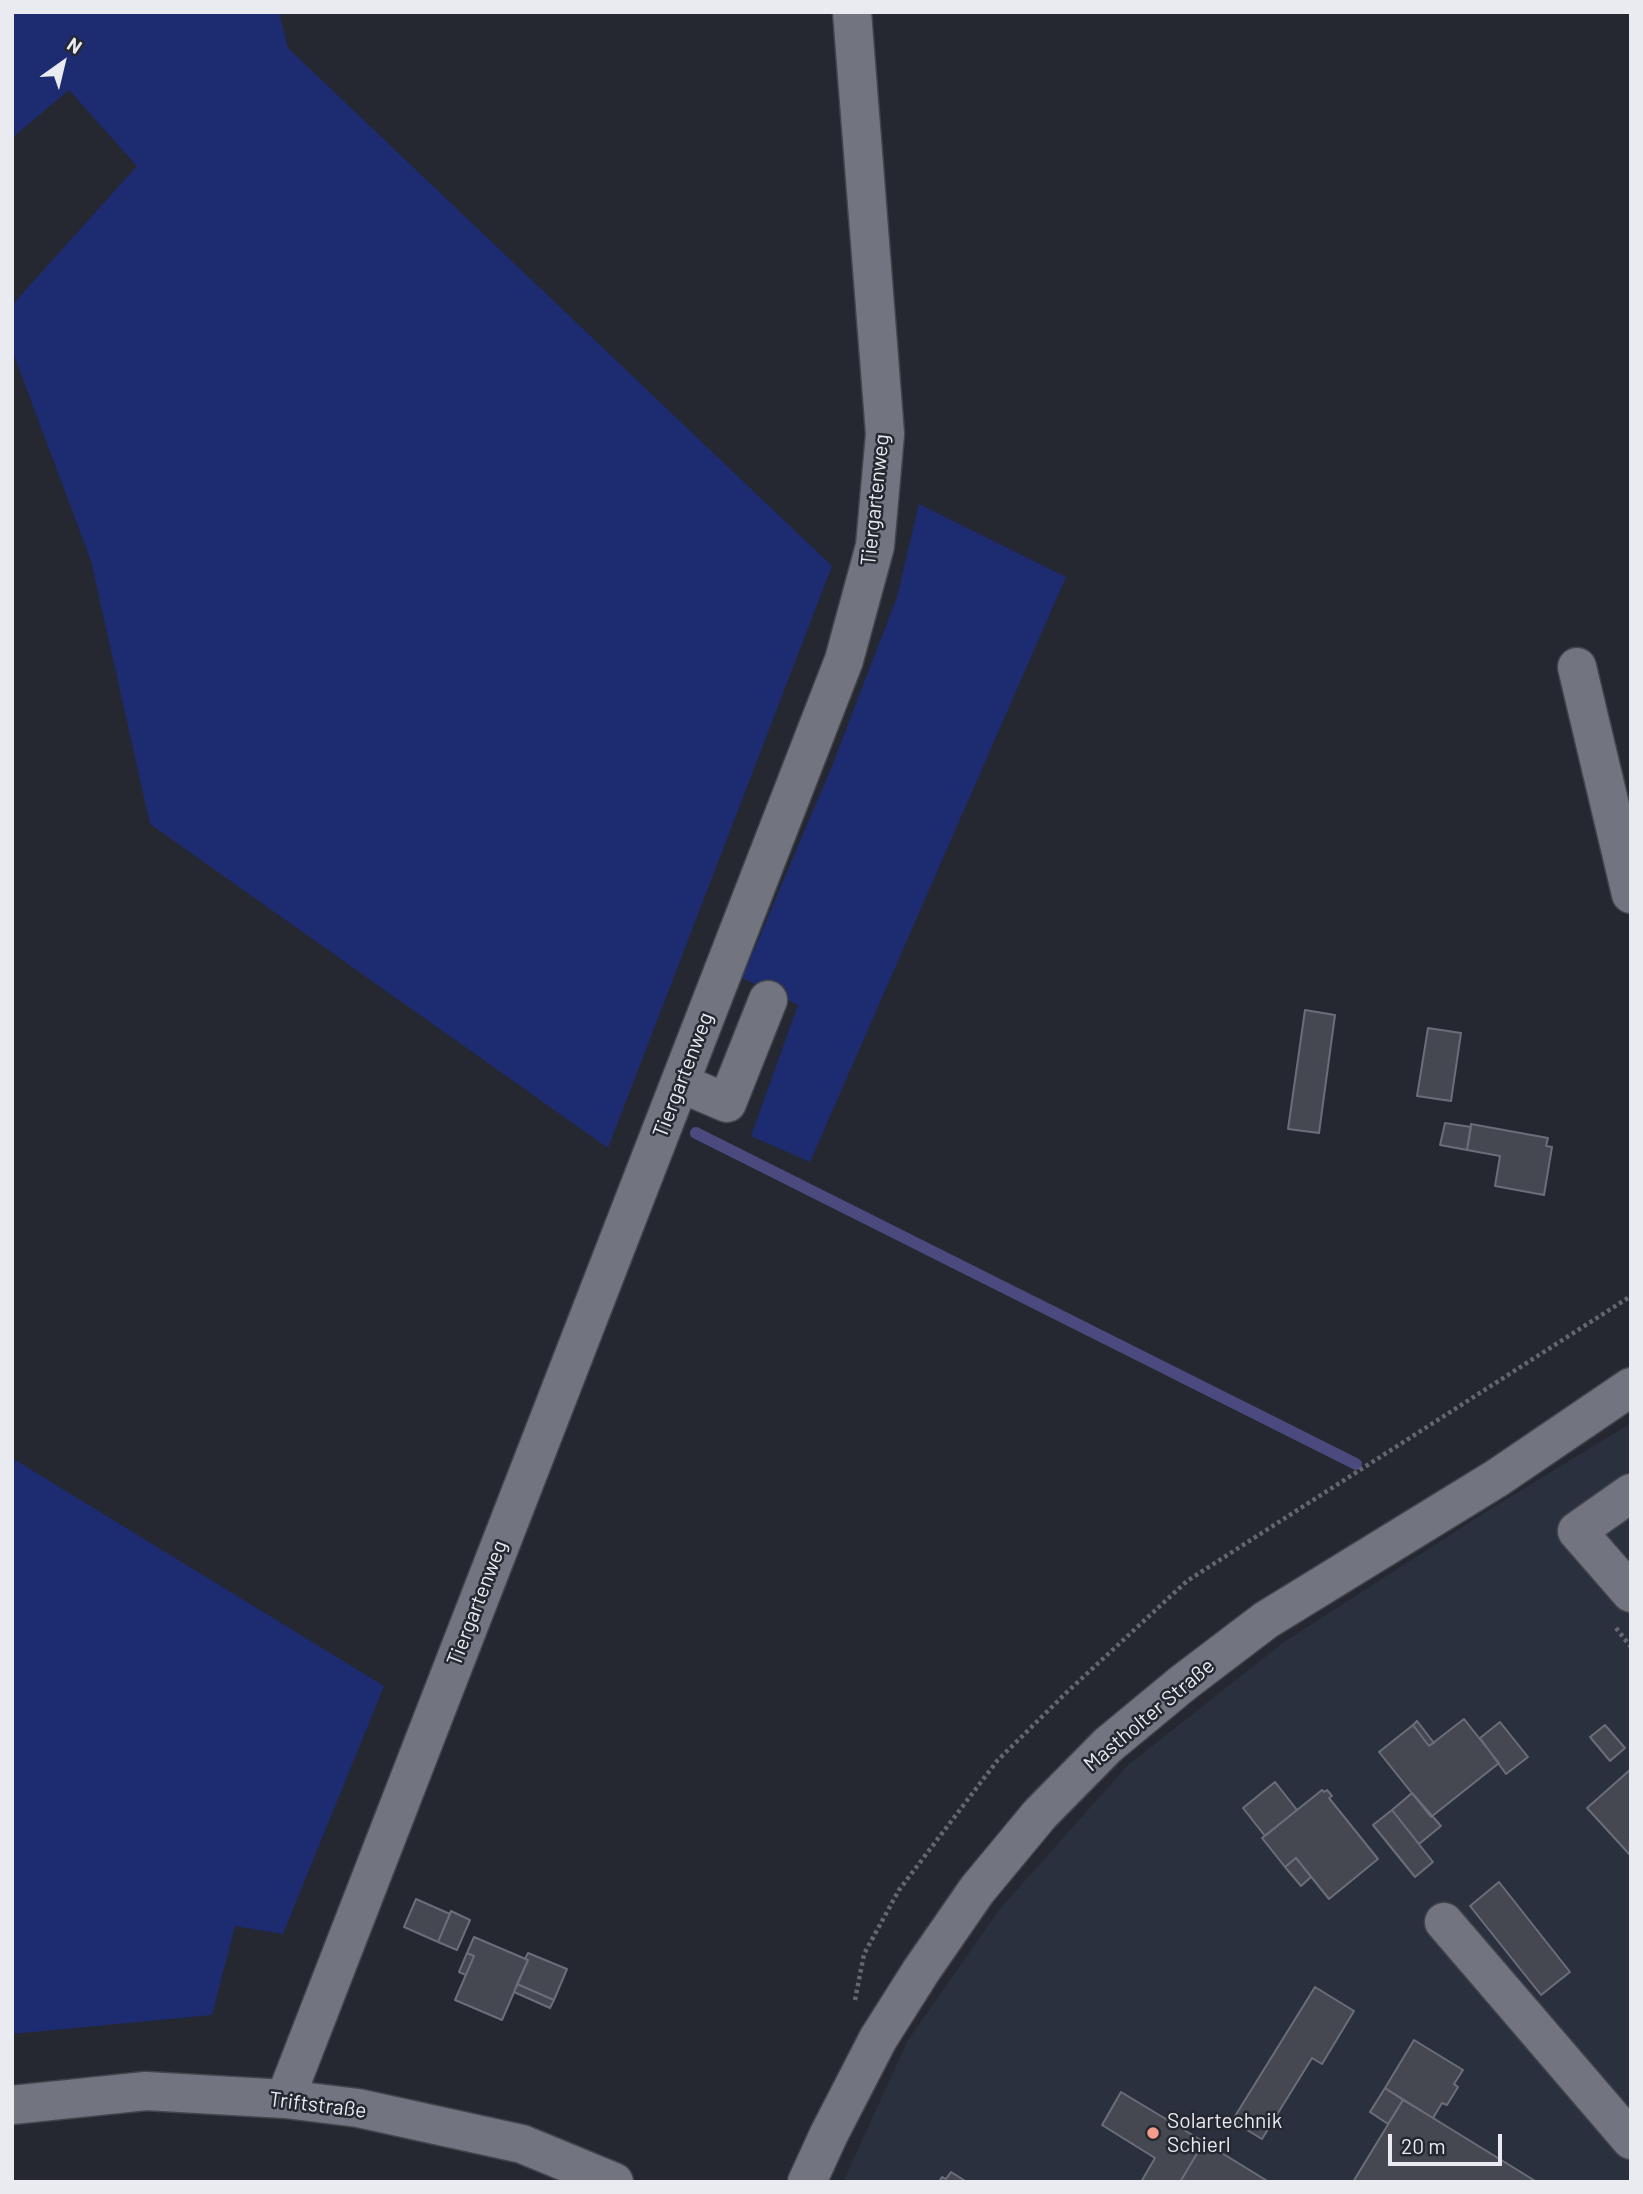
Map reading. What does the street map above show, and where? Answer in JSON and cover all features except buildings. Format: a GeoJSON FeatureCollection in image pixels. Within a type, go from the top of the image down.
{"type":"FeatureCollection","features":[{"type":"Feature","properties":{"kind":"street","name":"Tiergartenweg"},"geometry":{"type":"LineString","coordinates":[[285,2099],[844,660],[874,546],[884,434],[852,12]]}},
{"type":"Feature","properties":{"kind":"street"},"geometry":{"type":"LineString","coordinates":[[1577,667],[1631,894]]}},
{"type":"Feature","properties":{"kind":"street"},"geometry":{"type":"LineString","coordinates":[[680,1083],[727,1103],[768,1000]]}},
{"type":"Feature","properties":{"kind":"street","name":"Mastholter Straße"},"geometry":{"type":"LineString","coordinates":[[807,2182],[878,2039],[921,1970],[977,1890],[1040,1814],[1108,1745],[1266,1620],[1497,1478],[1631,1387]]}},
{"type":"Feature","properties":{"kind":"street"},"geometry":{"type":"LineString","coordinates":[[1631,1493],[1577,1531],[1631,1594]]}},
{"type":"Feature","properties":{"kind":"street"},"geometry":{"type":"LineString","coordinates":[[1444,1922],[1631,2140]]}},
{"type":"Feature","properties":{"kind":"street","name":"Triftstraße"},"geometry":{"type":"LineString","coordinates":[[12,2105],[146,2091],[285,2099],[358,2108],[522,2144],[614,2182]]}},
{"type":"Feature","properties":{"kind":"shaded area"},"geometry":{"type":"Polygon","coordinates":[[[12,12],[279,12],[288,48],[832,566],[608,1148],[150,824],[91,561],[12,350],[12,305],[137,166],[69,90],[12,138],[12,12]]]}},
{"type":"Feature","properties":{"kind":"shaded area"},"geometry":{"type":"Polygon","coordinates":[[[919,504],[1066,577],[810,1162],[751,1136],[798,1005],[742,978],[832,766],[897,597],[919,504]]]}},
{"type":"Feature","properties":{"kind":"shaded area"},"geometry":{"type":"Polygon","coordinates":[[[1631,1423],[1631,2182],[843,2182],[908,2040],[999,1910],[1128,1765],[1284,1642],[1489,1510],[1631,1423]]]}},
{"type":"Feature","properties":{"kind":"shaded area"},"geometry":{"type":"Polygon","coordinates":[[[12,1458],[384,1686],[283,1934],[235,1926],[212,2015],[12,2034],[12,1458]]]}},
{"type":"Feature","properties":{"kind":"waterway"},"geometry":{"type":"LineString","coordinates":[[696,1133],[1356,1464]]}},
{"type":"Feature","properties":{"kind":"place","name":"Solartechnik Schierl"},"geometry":{"type":"Point","coordinates":[1153,2133]}}]}
